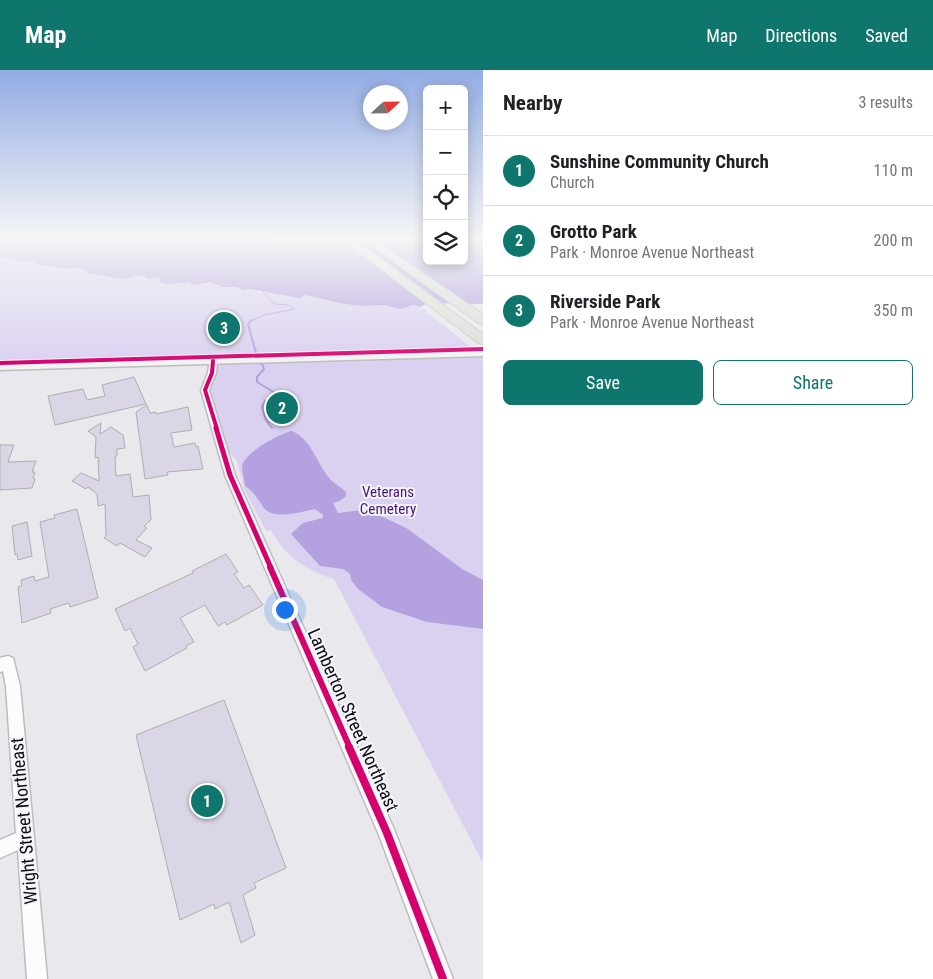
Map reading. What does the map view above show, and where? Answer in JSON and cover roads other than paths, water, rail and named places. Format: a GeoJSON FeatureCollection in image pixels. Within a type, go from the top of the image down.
{"type":"FeatureCollection","features":[{"type":"Feature","properties":{"kind":"highway"},"geometry":{"type":"LineString","coordinates":[[401,279],[483,340]]}},
{"type":"Feature","properties":{"kind":"highway"},"geometry":{"type":"LineString","coordinates":[[425,279],[479,317]]}},
{"type":"Feature","properties":{"kind":"main road"},"geometry":{"type":"LineString","coordinates":[[0,367],[483,353]]}},
{"type":"Feature","properties":{"kind":"street","name":"Lamberton Street Northeast"},"geometry":{"type":"LineString","coordinates":[[213,361],[212,373],[205,390],[230,475],[387,834],[442,979]]}},
{"type":"Feature","properties":{"kind":"street","name":"Wright Street Northeast"},"geometry":{"type":"LineString","coordinates":[[4,664],[13,686],[37,979]]}},
{"type":"Feature","properties":{"kind":"street"},"geometry":{"type":"LineString","coordinates":[[0,849],[24,838]]}},
{"type":"Feature","properties":{"kind":"waterway"},"geometry":{"type":"LineString","coordinates":[[251,321],[264,315],[295,309],[290,305],[275,304],[262,291]]}},
{"type":"Feature","properties":{"kind":"waterway"},"geometry":{"type":"LineString","coordinates":[[251,321],[248,324],[256,353]]}},
{"type":"Feature","properties":{"kind":"waterway"},"geometry":{"type":"LineString","coordinates":[[262,364],[264,369],[257,377],[257,382],[280,396],[276,400],[265,401],[262,407],[266,420],[272,428]]}},
{"type":"Feature","properties":{"kind":"place","name":"Riverside Park"},"geometry":{"type":"Point","coordinates":[224,328]}},
{"type":"Feature","properties":{"kind":"place","name":"Grotto Park"},"geometry":{"type":"Point","coordinates":[282,408]}},
{"type":"Feature","properties":{"kind":"place","name":"Sunshine Community Church"},"geometry":{"type":"Point","coordinates":[207,801]}},
{"type":"Feature","properties":{"kind":"park label","name":"Veterans Cemetery"},"geometry":{"type":"Point","coordinates":[388,500]}}]}
